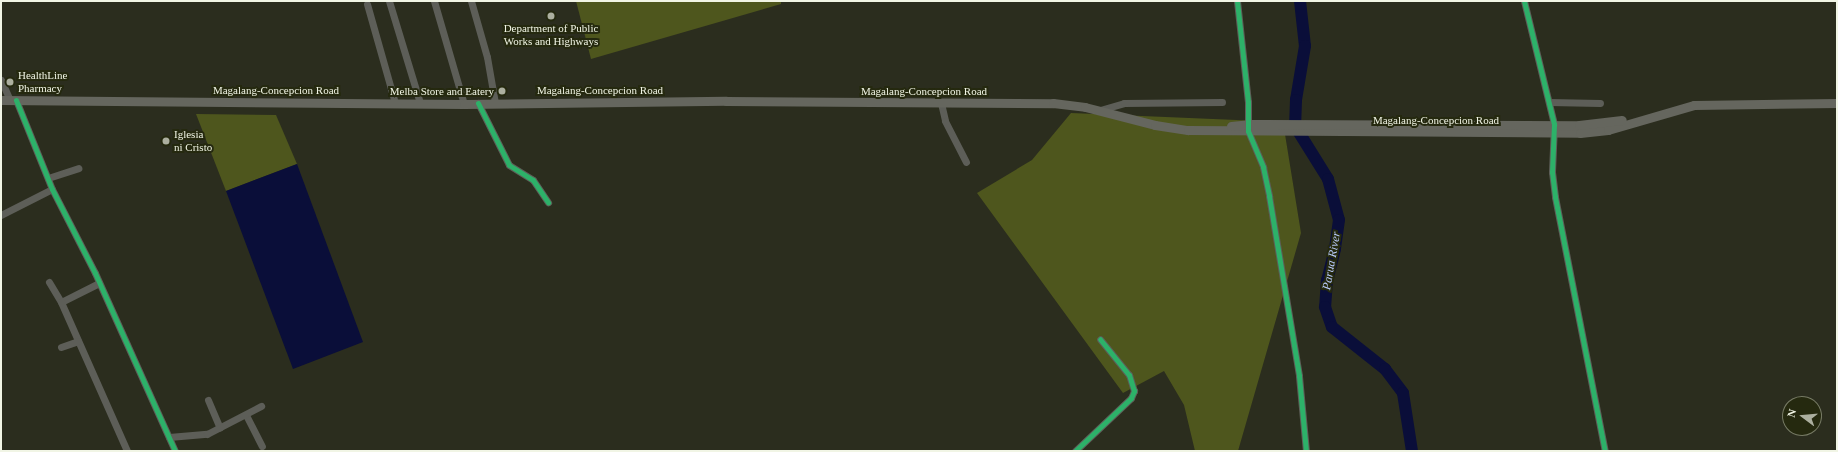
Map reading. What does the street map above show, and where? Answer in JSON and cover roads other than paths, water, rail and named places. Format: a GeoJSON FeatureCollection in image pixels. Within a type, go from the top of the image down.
{"type":"FeatureCollection","features":[{"type":"Feature","properties":{"kind":"main road","name":"Magalang-Concepcion Road"},"geometry":{"type":"LineString","coordinates":[[9,100],[395,104],[1053,103],[1100,110],[1167,128],[1196,130],[1249,128],[1552,128],[1593,133],[1673,110],[1718,104],[1837,103]]}},
{"type":"Feature","properties":{"kind":"street"},"geometry":{"type":"LineString","coordinates":[[389,1],[420,103]]}},
{"type":"Feature","properties":{"kind":"street"},"geometry":{"type":"LineString","coordinates":[[434,1],[464,104]]}},
{"type":"Feature","properties":{"kind":"street"},"geometry":{"type":"LineString","coordinates":[[471,1],[487,57],[495,103]]}},
{"type":"Feature","properties":{"kind":"street"},"geometry":{"type":"LineString","coordinates":[[1238,1],[1247,83],[1249,128],[1263,167],[1270,202],[1299,376],[1306,451]]}},
{"type":"Feature","properties":{"kind":"street"},"geometry":{"type":"LineString","coordinates":[[1524,1],[1549,102],[1552,128],[1552,172],[1555,197],[1605,451]]}},
{"type":"Feature","properties":{"kind":"street"},"geometry":{"type":"LineString","coordinates":[[367,4],[395,104]]}},
{"type":"Feature","properties":{"kind":"street"},"geometry":{"type":"LineString","coordinates":[[1,80],[9,100],[99,283],[175,451]]}},
{"type":"Feature","properties":{"kind":"street"},"geometry":{"type":"LineString","coordinates":[[1100,110],[1124,103],[1222,102]]}},
{"type":"Feature","properties":{"kind":"street"},"geometry":{"type":"LineString","coordinates":[[1549,102],[1600,103]]}},
{"type":"Feature","properties":{"kind":"street"},"geometry":{"type":"LineString","coordinates":[[941,103],[945,121],[966,162]]}},
{"type":"Feature","properties":{"kind":"street"},"geometry":{"type":"LineString","coordinates":[[478,104],[509,165],[533,180],[548,202]]}},
{"type":"Feature","properties":{"kind":"street"},"geometry":{"type":"LineString","coordinates":[[48,178],[78,168]]}},
{"type":"Feature","properties":{"kind":"street"},"geometry":{"type":"LineString","coordinates":[[1,215],[52,189]]}},
{"type":"Feature","properties":{"kind":"street"},"geometry":{"type":"LineString","coordinates":[[49,282],[61,302],[127,451]]}},
{"type":"Feature","properties":{"kind":"street"},"geometry":{"type":"LineString","coordinates":[[61,302],[99,283]]}},
{"type":"Feature","properties":{"kind":"street"},"geometry":{"type":"LineString","coordinates":[[1077,450],[1131,398],[1134,391],[1129,375],[1100,339]]}},
{"type":"Feature","properties":{"kind":"street"},"geometry":{"type":"LineString","coordinates":[[61,347],[78,341]]}},
{"type":"Feature","properties":{"kind":"street"},"geometry":{"type":"LineString","coordinates":[[208,400],[220,428]]}},
{"type":"Feature","properties":{"kind":"street"},"geometry":{"type":"LineString","coordinates":[[169,438],[207,434],[261,406]]}},
{"type":"Feature","properties":{"kind":"street"},"geometry":{"type":"LineString","coordinates":[[246,415],[262,446]]}},
{"type":"Feature","properties":{"kind":"waterway","name":"Parua River"},"geometry":{"type":"LineString","coordinates":[[1300,1],[1305,46],[1296,100],[1295,126],[1328,179],[1339,220],[1335,249],[1327,280],[1325,307],[1332,327],[1385,369],[1403,393],[1412,451]]}},
{"type":"Feature","properties":{"kind":"place","name":"Department of Public Works and Highways"},"geometry":{"type":"Point","coordinates":[551,16]}},
{"type":"Feature","properties":{"kind":"place","name":"HealthLine Pharmacy"},"geometry":{"type":"Point","coordinates":[10,82]}},
{"type":"Feature","properties":{"kind":"place","name":"Melba Store and Eatery"},"geometry":{"type":"Point","coordinates":[502,91]}},
{"type":"Feature","properties":{"kind":"place","name":"Iglesia ni Cristo"},"geometry":{"type":"Point","coordinates":[166,141]}}]}
